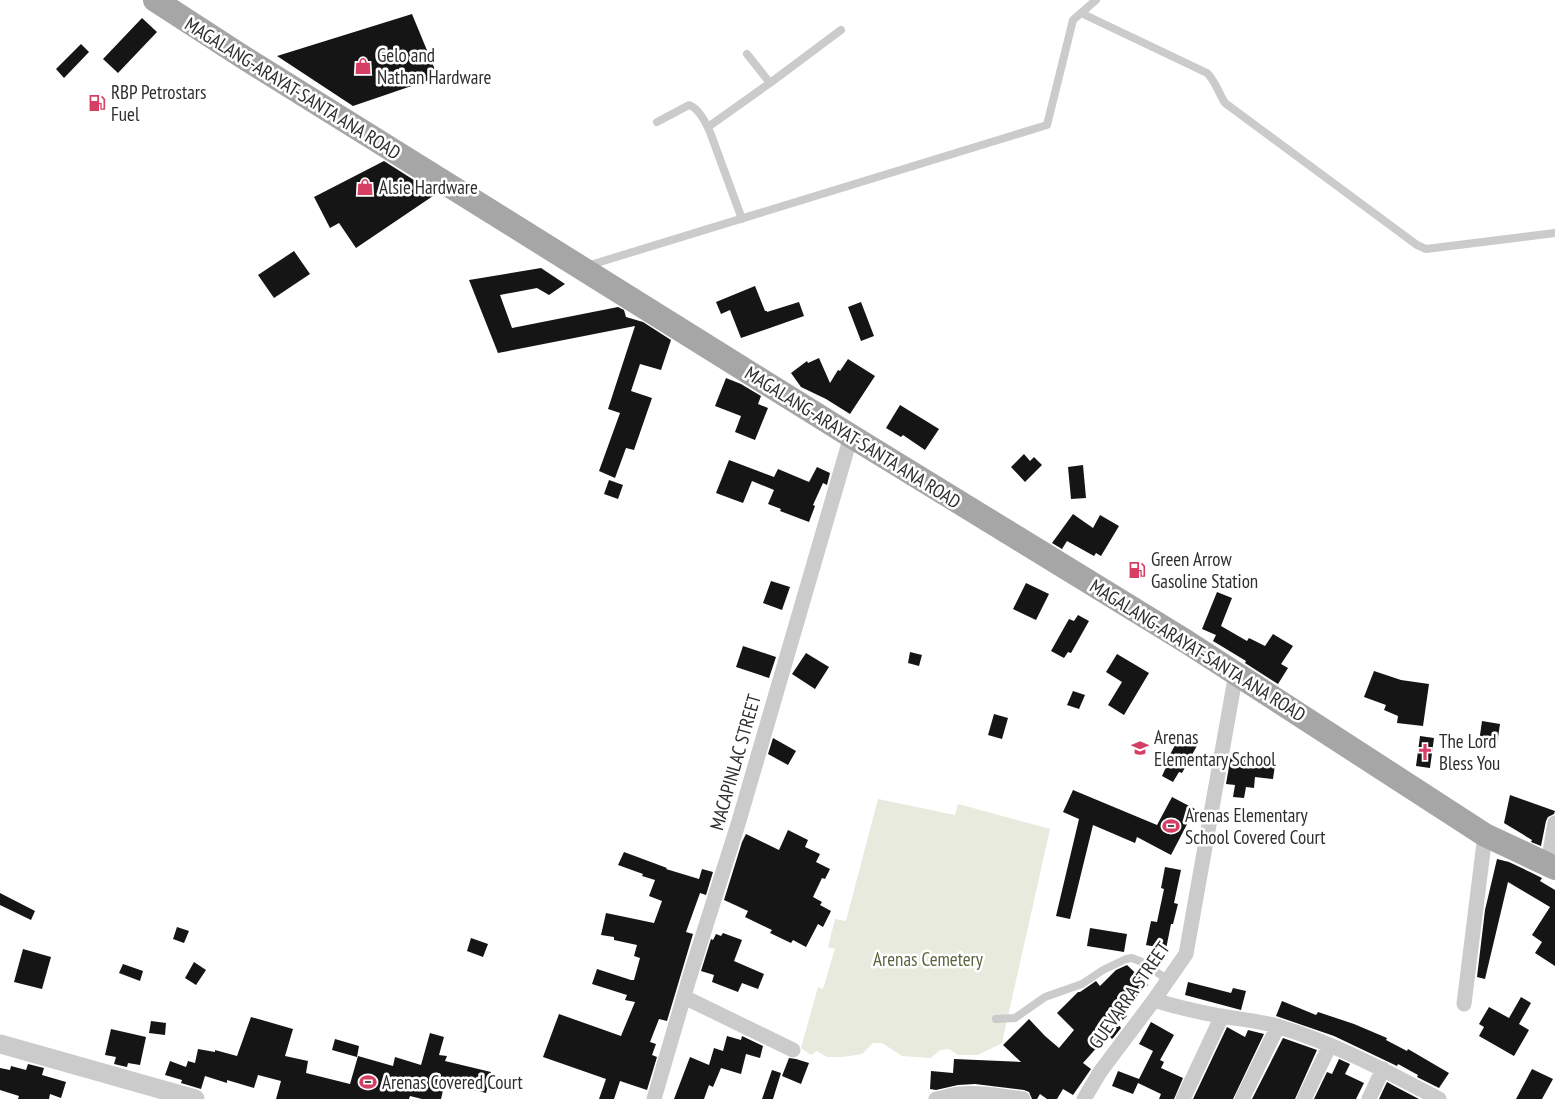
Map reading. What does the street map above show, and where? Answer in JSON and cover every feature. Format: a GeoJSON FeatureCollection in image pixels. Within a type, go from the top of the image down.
{"type":"FeatureCollection","features":[{"type":"Feature","properties":{"kind":"main road","name":"MAGALANG-ARAYAT-SANTA ANA ROAD"},"geometry":{"type":"LineString","coordinates":[[155,0],[851,436],[1187,642],[1485,835],[1551,866]]}},
{"type":"Feature","properties":{"kind":"street","name":"MACAPINLAC STREET"},"geometry":{"type":"LineString","coordinates":[[654,1099],[739,821],[851,436]]}},
{"type":"Feature","properties":{"kind":"street","name":"GUEVARRA STREET"},"geometry":{"type":"LineString","coordinates":[[1084,1099],[1100,1072],[1186,954],[1236,674]]}},
{"type":"Feature","properties":{"kind":"street"},"geometry":{"type":"LineString","coordinates":[[1551,866],[1555,823]]}},
{"type":"Feature","properties":{"kind":"street"},"geometry":{"type":"LineString","coordinates":[[1464,1004],[1485,835]]}},
{"type":"Feature","properties":{"kind":"street"},"geometry":{"type":"LineString","coordinates":[[684,997],[793,1050]]}},
{"type":"Feature","properties":{"kind":"street"},"geometry":{"type":"LineString","coordinates":[[1154,1000],[1184,1009],[1278,1026],[1330,1045],[1383,1069],[1439,1099]]}},
{"type":"Feature","properties":{"kind":"street"},"geometry":{"type":"LineString","coordinates":[[1183,1099],[1222,1016]]}},
{"type":"Feature","properties":{"kind":"street"},"geometry":{"type":"LineString","coordinates":[[1242,1099],[1278,1026]]}},
{"type":"Feature","properties":{"kind":"street"},"geometry":{"type":"LineString","coordinates":[[0,1044],[195,1099]]}},
{"type":"Feature","properties":{"kind":"street"},"geometry":{"type":"LineString","coordinates":[[1304,1099],[1330,1045]]}},
{"type":"Feature","properties":{"kind":"street"},"geometry":{"type":"LineString","coordinates":[[1369,1099],[1383,1069]]}},
{"type":"Feature","properties":{"kind":"street"},"geometry":{"type":"LineString","coordinates":[[936,1099],[966,1094],[1006,1096],[1023,1099]]}},
{"type":"Feature","properties":{"kind":"lane"},"geometry":{"type":"LineString","coordinates":[[582,268],[1047,125],[1073,20],[1096,0]]}},
{"type":"Feature","properties":{"kind":"lane"},"geometry":{"type":"LineString","coordinates":[[1081,13],[1207,73],[1215,80],[1219,94],[1225,103],[1426,249],[1555,233]]}},
{"type":"Feature","properties":{"kind":"lane"},"geometry":{"type":"LineString","coordinates":[[708,127],[841,30]]}},
{"type":"Feature","properties":{"kind":"lane"},"geometry":{"type":"LineString","coordinates":[[747,54],[770,83]]}},
{"type":"Feature","properties":{"kind":"lane"},"geometry":{"type":"LineString","coordinates":[[657,122],[689,105],[693,106],[705,120],[742,218]]}},
{"type":"Feature","properties":{"kind":"lane"},"geometry":{"type":"LineString","coordinates":[[996,1019],[1016,1018],[1045,997],[1082,984],[1103,970],[1126,959],[1132,958],[1142,962],[1168,980]]}},
{"type":"Feature","properties":{"kind":"green space","name":"Arenas Cemetery"},"geometry":{"type":"Polygon","coordinates":[[[878,799],[955,815],[958,804],[1050,829],[1002,1043],[978,1055],[958,1055],[949,1049],[940,1050],[931,1058],[902,1056],[882,1043],[873,1043],[862,1054],[843,1057],[827,1057],[817,1051],[811,1055],[801,1048],[818,987],[823,989],[835,949],[828,947],[835,919],[846,921],[878,799]]]}},
{"type":"Feature","properties":{"kind":"building","name":"Gelo and Nathan Hardware"},"geometry":{"type":"Polygon","coordinates":[[[412,14],[438,77],[353,106],[277,56],[412,14]]]}},
{"type":"Feature","properties":{"kind":"building"},"geometry":{"type":"Polygon","coordinates":[[[142,18],[157,32],[118,73],[103,59],[142,18]]]}},
{"type":"Feature","properties":{"kind":"building"},"geometry":{"type":"Polygon","coordinates":[[[81,44],[89,52],[64,78],[56,69],[81,44]]]}},
{"type":"Feature","properties":{"kind":"building"},"geometry":{"type":"Polygon","coordinates":[[[384,161],[428,189],[433,196],[356,248],[339,223],[330,228],[314,197],[384,161]]]}},
{"type":"Feature","properties":{"kind":"building"},"geometry":{"type":"Polygon","coordinates":[[[294,251],[310,274],[274,298],[258,275],[294,251]]]}},
{"type":"Feature","properties":{"kind":"building"},"geometry":{"type":"Polygon","coordinates":[[[541,268],[565,284],[549,295],[537,288],[500,295],[512,328],[618,307],[624,310],[626,317],[643,322],[671,340],[661,370],[640,364],[631,391],[652,398],[634,450],[626,448],[615,478],[599,471],[620,413],[608,409],[635,326],[498,353],[469,280],[541,268]]]}},
{"type":"Feature","properties":{"kind":"building"},"geometry":{"type":"Polygon","coordinates":[[[755,286],[765,311],[799,302],[804,316],[741,338],[730,310],[721,314],[716,302],[755,286]]]}},
{"type":"Feature","properties":{"kind":"building"},"geometry":{"type":"Polygon","coordinates":[[[861,302],[874,336],[861,341],[848,307],[861,302]]]}},
{"type":"Feature","properties":{"kind":"building"},"geometry":{"type":"Polygon","coordinates":[[[819,358],[830,383],[848,359],[875,376],[850,414],[826,399],[801,387],[791,373],[807,361],[808,363],[819,358]]]}},
{"type":"Feature","properties":{"kind":"building"},"geometry":{"type":"Polygon","coordinates":[[[726,378],[741,384],[761,396],[758,404],[768,408],[755,440],[735,432],[741,416],[715,406],[726,378]]]}},
{"type":"Feature","properties":{"kind":"building"},"geometry":{"type":"Polygon","coordinates":[[[900,405],[939,429],[925,450],[903,435],[901,437],[886,428],[900,405]]]}},
{"type":"Feature","properties":{"kind":"building"},"geometry":{"type":"Polygon","coordinates":[[[1024,454],[1030,461],[1034,457],[1042,465],[1025,482],[1011,467],[1024,454]]]}},
{"type":"Feature","properties":{"kind":"building"},"geometry":{"type":"Polygon","coordinates":[[[729,460],[774,477],[778,469],[809,482],[817,467],[830,473],[827,485],[823,483],[813,505],[815,506],[809,522],[780,511],[781,509],[768,504],[774,490],[752,481],[743,503],[716,493],[729,460]]]}},
{"type":"Feature","properties":{"kind":"building"},"geometry":{"type":"Polygon","coordinates":[[[1083,465],[1086,498],[1071,499],[1068,467],[1083,465]]]}},
{"type":"Feature","properties":{"kind":"building"},"geometry":{"type":"Polygon","coordinates":[[[609,480],[623,485],[618,499],[604,494],[609,480]]]}},
{"type":"Feature","properties":{"kind":"building"},"geometry":{"type":"Polygon","coordinates":[[[1073,514],[1093,528],[1100,515],[1119,526],[1101,556],[1096,553],[1094,556],[1067,541],[1062,549],[1052,543],[1073,514]]]}},
{"type":"Feature","properties":{"kind":"building"},"geometry":{"type":"Polygon","coordinates":[[[771,581],[790,587],[782,610],[763,603],[771,581]]]}},
{"type":"Feature","properties":{"kind":"building"},"geometry":{"type":"Polygon","coordinates":[[[1026,583],[1049,594],[1036,620],[1013,609],[1026,583]]]}},
{"type":"Feature","properties":{"kind":"building"},"geometry":{"type":"Polygon","coordinates":[[[1217,592],[1232,598],[1221,626],[1247,641],[1249,638],[1265,646],[1273,634],[1293,646],[1281,664],[1288,668],[1278,684],[1245,663],[1246,661],[1213,641],[1216,635],[1202,629],[1217,592]]]}},
{"type":"Feature","properties":{"kind":"building"},"geometry":{"type":"Polygon","coordinates":[[[1078,615],[1089,621],[1071,653],[1068,652],[1064,658],[1051,651],[1069,619],[1074,621],[1078,615]]]}},
{"type":"Feature","properties":{"kind":"building"},"geometry":{"type":"Polygon","coordinates":[[[743,646],[776,657],[769,678],[736,667],[743,646]]]}},
{"type":"Feature","properties":{"kind":"building"},"geometry":{"type":"Polygon","coordinates":[[[910,652],[922,655],[919,666],[908,663],[910,652]]]}},
{"type":"Feature","properties":{"kind":"building"},"geometry":{"type":"Polygon","coordinates":[[[806,653],[829,667],[815,689],[792,674],[806,653]]]}},
{"type":"Feature","properties":{"kind":"building"},"geometry":{"type":"Polygon","coordinates":[[[1117,654],[1149,673],[1124,715],[1108,705],[1122,682],[1106,672],[1117,654]]]}},
{"type":"Feature","properties":{"kind":"building"},"geometry":{"type":"Polygon","coordinates":[[[1374,671],[1401,680],[1429,684],[1423,726],[1397,723],[1398,716],[1384,710],[1386,705],[1364,697],[1374,671]]]}},
{"type":"Feature","properties":{"kind":"building"},"geometry":{"type":"Polygon","coordinates":[[[1073,691],[1085,695],[1079,709],[1067,705],[1073,691]]]}},
{"type":"Feature","properties":{"kind":"building"},"geometry":{"type":"Polygon","coordinates":[[[994,714],[1008,718],[1002,739],[988,735],[994,714]]]}},
{"type":"Feature","properties":{"kind":"building"},"geometry":{"type":"Polygon","coordinates":[[[1482,721],[1500,724],[1497,744],[1479,742],[1482,721]]]}},
{"type":"Feature","properties":{"kind":"building"},"geometry":{"type":"Polygon","coordinates":[[[1182,732],[1199,742],[1182,773],[1179,772],[1173,782],[1162,776],[1167,765],[1165,764],[1182,732]]]}},
{"type":"Feature","properties":{"kind":"building","name":"The Lord Bless You"},"geometry":{"type":"Polygon","coordinates":[[[1420,736],[1434,738],[1430,768],[1416,766],[1420,736]]]}},
{"type":"Feature","properties":{"kind":"building"},"geometry":{"type":"Polygon","coordinates":[[[773,738],[796,751],[788,765],[768,754],[773,738]]]}},
{"type":"Feature","properties":{"kind":"building"},"geometry":{"type":"Polygon","coordinates":[[[1231,755],[1258,759],[1258,762],[1275,765],[1273,779],[1255,777],[1254,788],[1246,787],[1244,798],[1233,797],[1235,785],[1226,784],[1231,755]]]}},
{"type":"Feature","properties":{"kind":"building"},"geometry":{"type":"Polygon","coordinates":[[[1073,790],[1157,825],[1172,797],[1195,809],[1171,855],[1137,837],[1135,843],[1093,825],[1070,919],[1056,916],[1079,819],[1063,812],[1073,790]]]}},
{"type":"Feature","properties":{"kind":"building"},"geometry":{"type":"Polygon","coordinates":[[[1510,795],[1555,811],[1546,821],[1541,846],[1531,842],[1532,840],[1504,823],[1510,795]]]}},
{"type":"Feature","properties":{"kind":"building"},"geometry":{"type":"Polygon","coordinates":[[[788,830],[808,840],[805,847],[820,854],[816,862],[830,869],[825,879],[822,878],[813,897],[822,902],[820,905],[831,911],[823,927],[818,924],[806,947],[793,940],[791,943],[770,933],[772,930],[745,917],[748,911],[724,900],[746,834],[779,850],[788,830]]]}},
{"type":"Feature","properties":{"kind":"building"},"geometry":{"type":"Polygon","coordinates":[[[624,852],[666,869],[699,879],[702,869],[713,872],[706,895],[700,893],[686,932],[693,934],[667,1021],[659,1019],[650,1042],[656,1044],[652,1055],[657,1057],[647,1090],[620,1081],[614,1099],[599,1099],[606,1079],[543,1057],[559,1014],[621,1036],[635,1002],[625,1000],[627,995],[592,984],[597,969],[634,980],[640,958],[634,956],[637,945],[614,940],[614,937],[601,935],[606,913],[654,923],[662,901],[649,896],[655,880],[618,865],[624,852]]]}},
{"type":"Feature","properties":{"kind":"building"},"geometry":{"type":"Polygon","coordinates":[[[1497,859],[1509,862],[1542,878],[1540,881],[1555,890],[1555,966],[1535,953],[1542,942],[1532,935],[1550,907],[1508,882],[1485,979],[1477,977],[1485,910],[1497,859]]]}},
{"type":"Feature","properties":{"kind":"building"},"geometry":{"type":"Polygon","coordinates":[[[1165,867],[1181,870],[1174,903],[1178,904],[1173,924],[1171,924],[1166,949],[1146,945],[1151,921],[1157,922],[1164,889],[1161,888],[1165,867]]]}},
{"type":"Feature","properties":{"kind":"building"},"geometry":{"type":"Polygon","coordinates":[[[0,893],[35,911],[31,920],[0,905],[0,893]]]}},
{"type":"Feature","properties":{"kind":"building"},"geometry":{"type":"Polygon","coordinates":[[[177,927],[189,931],[184,943],[173,939],[177,927]]]}},
{"type":"Feature","properties":{"kind":"building"},"geometry":{"type":"Polygon","coordinates":[[[1090,928],[1127,934],[1124,952],[1087,946],[1090,928]]]}},
{"type":"Feature","properties":{"kind":"building"},"geometry":{"type":"Polygon","coordinates":[[[723,933],[742,940],[734,961],[764,974],[758,989],[742,983],[738,992],[712,982],[714,975],[701,971],[711,939],[713,940],[716,934],[721,936],[723,933]]]}},
{"type":"Feature","properties":{"kind":"building"},"geometry":{"type":"Polygon","coordinates":[[[471,938],[488,944],[483,957],[467,951],[471,938]]]}},
{"type":"Feature","properties":{"kind":"building"},"geometry":{"type":"Polygon","coordinates":[[[23,949],[51,957],[42,989],[14,982],[23,949]]]}},
{"type":"Feature","properties":{"kind":"building"},"geometry":{"type":"Polygon","coordinates":[[[194,962],[206,970],[196,985],[185,978],[194,962]]]}},
{"type":"Feature","properties":{"kind":"building"},"geometry":{"type":"Polygon","coordinates":[[[123,964],[143,971],[140,981],[119,973],[123,964]]]}},
{"type":"Feature","properties":{"kind":"building"},"geometry":{"type":"Polygon","coordinates":[[[1127,965],[1148,985],[1122,1011],[1127,1016],[1118,1024],[1121,1028],[1114,1037],[1112,1039],[1108,1035],[1083,1063],[1091,1069],[1073,1095],[1063,1089],[1057,1099],[1047,1099],[1040,1094],[1037,1099],[1032,1099],[1029,1092],[1024,1090],[975,1084],[958,1085],[936,1090],[930,1089],[931,1071],[953,1073],[954,1059],[1021,1062],[1003,1045],[1029,1019],[1059,1048],[1074,1030],[1057,1013],[1078,992],[1096,981],[1100,986],[1116,970],[1127,965]]]}},
{"type":"Feature","properties":{"kind":"building"},"geometry":{"type":"Polygon","coordinates":[[[1188,982],[1231,993],[1233,988],[1246,991],[1241,1010],[1185,995],[1188,982]]]}},
{"type":"Feature","properties":{"kind":"building"},"geometry":{"type":"Polygon","coordinates":[[[1521,997],[1531,1003],[1519,1024],[1529,1030],[1514,1056],[1479,1036],[1484,1027],[1479,1024],[1489,1007],[1509,1018],[1521,997]]]}},
{"type":"Feature","properties":{"kind":"building"},"geometry":{"type":"Polygon","coordinates":[[[1282,1001],[1316,1015],[1318,1012],[1354,1024],[1387,1038],[1386,1040],[1407,1051],[1408,1049],[1449,1073],[1439,1088],[1417,1077],[1418,1075],[1398,1064],[1397,1066],[1334,1036],[1276,1016],[1282,1001]]]}},
{"type":"Feature","properties":{"kind":"building"},"geometry":{"type":"Polygon","coordinates":[[[251,1017],[293,1029],[285,1056],[308,1061],[306,1073],[350,1084],[358,1056],[393,1066],[395,1057],[421,1065],[430,1033],[444,1037],[439,1055],[447,1056],[445,1061],[491,1072],[486,1093],[445,1082],[441,1099],[422,1099],[410,1096],[409,1099],[276,1099],[281,1081],[258,1075],[254,1088],[227,1080],[227,1083],[205,1076],[201,1089],[181,1083],[182,1080],[165,1075],[170,1061],[186,1067],[188,1061],[195,1063],[198,1049],[215,1052],[215,1050],[237,1056],[251,1017]]]}},
{"type":"Feature","properties":{"kind":"building"},"geometry":{"type":"Polygon","coordinates":[[[151,1021],[166,1023],[165,1035],[149,1033],[151,1021]]]}},
{"type":"Feature","properties":{"kind":"building"},"geometry":{"type":"Polygon","coordinates":[[[1151,1022],[1174,1035],[1160,1060],[1164,1062],[1161,1068],[1183,1078],[1174,1099],[1159,1099],[1161,1094],[1138,1083],[1133,1094],[1112,1086],[1118,1071],[1139,1079],[1153,1051],[1139,1044],[1151,1022]]]}},
{"type":"Feature","properties":{"kind":"building"},"geometry":{"type":"Polygon","coordinates":[[[1227,1027],[1245,1037],[1248,1030],[1264,1034],[1233,1099],[1193,1099],[1227,1027]]]}},
{"type":"Feature","properties":{"kind":"building"},"geometry":{"type":"Polygon","coordinates":[[[111,1029],[146,1037],[140,1065],[128,1063],[127,1067],[114,1064],[116,1057],[105,1055],[111,1029]]]}},
{"type":"Feature","properties":{"kind":"building"},"geometry":{"type":"Polygon","coordinates":[[[727,1036],[741,1040],[742,1036],[763,1046],[760,1058],[746,1054],[741,1074],[721,1068],[713,1087],[709,1085],[704,1099],[674,1099],[690,1057],[709,1065],[714,1048],[723,1051],[727,1036]]]}},
{"type":"Feature","properties":{"kind":"building"},"geometry":{"type":"Polygon","coordinates":[[[1283,1038],[1317,1050],[1295,1099],[1252,1099],[1283,1038]]]}},
{"type":"Feature","properties":{"kind":"building"},"geometry":{"type":"Polygon","coordinates":[[[335,1039],[359,1046],[357,1057],[332,1050],[335,1039]]]}},
{"type":"Feature","properties":{"kind":"building"},"geometry":{"type":"Polygon","coordinates":[[[789,1058],[809,1063],[801,1084],[782,1076],[789,1058]]]}},
{"type":"Feature","properties":{"kind":"building"},"geometry":{"type":"Polygon","coordinates":[[[1339,1059],[1350,1064],[1345,1074],[1364,1083],[1356,1099],[1314,1099],[1327,1072],[1332,1074],[1339,1059]]]}},
{"type":"Feature","properties":{"kind":"building"},"geometry":{"type":"Polygon","coordinates":[[[28,1064],[44,1068],[42,1075],[66,1082],[61,1098],[50,1094],[49,1099],[18,1099],[19,1096],[0,1090],[0,1068],[10,1070],[11,1066],[26,1070],[28,1064]]]}},
{"type":"Feature","properties":{"kind":"building"},"geometry":{"type":"Polygon","coordinates":[[[1532,1069],[1553,1079],[1542,1099],[1516,1099],[1532,1069]]]}},
{"type":"Feature","properties":{"kind":"building"},"geometry":{"type":"Polygon","coordinates":[[[772,1070],[781,1073],[773,1099],[762,1099],[772,1070]]]}},
{"type":"Feature","properties":{"kind":"building"},"geometry":{"type":"Polygon","coordinates":[[[1387,1082],[1396,1087],[1419,1099],[1379,1099],[1387,1082]]]}},
{"type":"Feature","properties":{"kind":"place","name":"Gelo and Nathan Hardware"},"geometry":{"type":"Point","coordinates":[363,66]}},
{"type":"Feature","properties":{"kind":"place","name":"RBP Petrostars Fuel"},"geometry":{"type":"Point","coordinates":[97,103]}},
{"type":"Feature","properties":{"kind":"place","name":"Alsie Hardware"},"geometry":{"type":"Point","coordinates":[365,187]}},
{"type":"Feature","properties":{"kind":"place","name":"Green Arrow Gasoline Station"},"geometry":{"type":"Point","coordinates":[1137,570]}},
{"type":"Feature","properties":{"kind":"place","name":"Arenas Elementary School"},"geometry":{"type":"Point","coordinates":[1140,748]}},
{"type":"Feature","properties":{"kind":"place","name":"The Lord Bless You"},"geometry":{"type":"Point","coordinates":[1425,752]}},
{"type":"Feature","properties":{"kind":"place","name":"Arenas Elementary School Covered Court"},"geometry":{"type":"Point","coordinates":[1171,826]}},
{"type":"Feature","properties":{"kind":"place","name":"Arenas Covered Court"},"geometry":{"type":"Point","coordinates":[368,1082]}}]}
